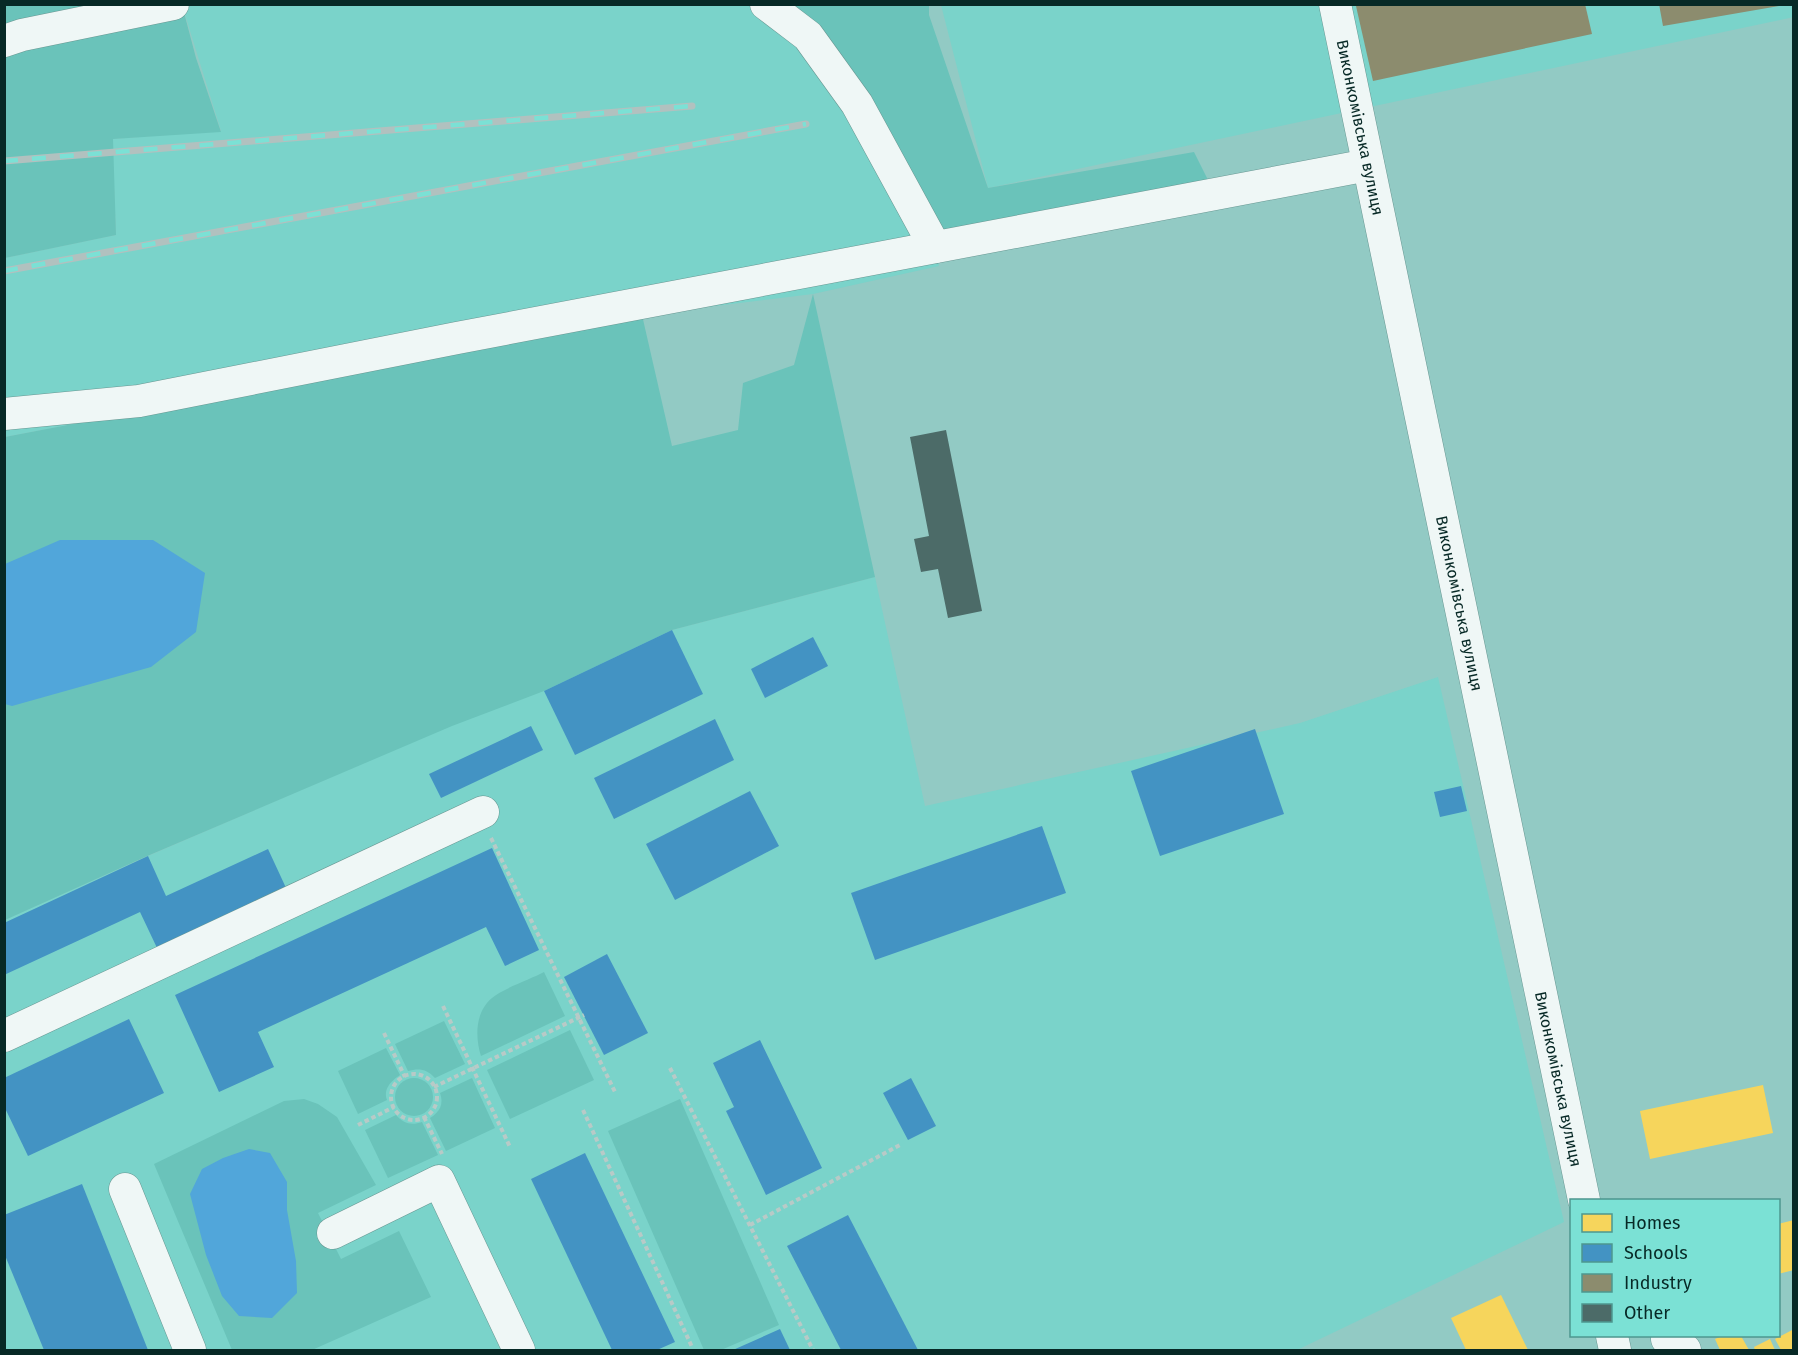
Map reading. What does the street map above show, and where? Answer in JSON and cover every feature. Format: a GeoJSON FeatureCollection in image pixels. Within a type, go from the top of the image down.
{"type":"FeatureCollection","features":[{"type":"Feature","properties":{"kind":"street"},"geometry":{"type":"LineString","coordinates":[[4,41],[22,35],[173,4]]}},
{"type":"Feature","properties":{"kind":"street"},"geometry":{"type":"LineString","coordinates":[[766,4],[808,36],[857,104],[935,247]]}},
{"type":"Feature","properties":{"kind":"street","name":"Виконкомівська вулиця"},"geometry":{"type":"LineString","coordinates":[[1335,4],[1584,1199]]}},
{"type":"Feature","properties":{"kind":"street"},"geometry":{"type":"LineString","coordinates":[[4,414],[139,400],[1368,165]]}},
{"type":"Feature","properties":{"kind":"street"},"geometry":{"type":"LineString","coordinates":[[4,1036],[481,813]]}},
{"type":"Feature","properties":{"kind":"street"},"geometry":{"type":"LineString","coordinates":[[333,1233],[439,1181],[519,1350]]}},
{"type":"Feature","properties":{"kind":"street"},"geometry":{"type":"LineString","coordinates":[[125,1189],[190,1350]]}},
{"type":"Feature","properties":{"kind":"path"},"geometry":{"type":"LineString","coordinates":[[481,813],[581,1016],[616,1094]]}},
{"type":"Feature","properties":{"kind":"path"},"geometry":{"type":"LineString","coordinates":[[443,1006],[510,1147]]}},
{"type":"Feature","properties":{"kind":"path"},"geometry":{"type":"LineString","coordinates":[[434,1087],[581,1016]]}},
{"type":"Feature","properties":{"kind":"path"},"geometry":{"type":"LineString","coordinates":[[384,1033],[405,1077]]}},
{"type":"Feature","properties":{"kind":"path"},"geometry":{"type":"LineString","coordinates":[[670,1068],[813,1350]]}},
{"type":"Feature","properties":{"kind":"path"},"geometry":{"type":"LineString","coordinates":[[416,1074],[423,1076],[434,1087],[436,1101],[434,1109],[424,1117],[415,1120],[407,1119],[401,1116],[394,1107],[391,1096],[393,1089],[402,1078],[416,1074]]}},
{"type":"Feature","properties":{"kind":"path"},"geometry":{"type":"LineString","coordinates":[[358,1125],[394,1107]]}},
{"type":"Feature","properties":{"kind":"path"},"geometry":{"type":"LineString","coordinates":[[583,1110],[692,1347]]}},
{"type":"Feature","properties":{"kind":"path"},"geometry":{"type":"LineString","coordinates":[[424,1117],[443,1156]]}},
{"type":"Feature","properties":{"kind":"path"},"geometry":{"type":"LineString","coordinates":[[750,1225],[900,1145]]}},
{"type":"Feature","properties":{"kind":"shaded area"},"geometry":{"type":"Polygon","coordinates":[[[1793,4],[1794,17],[988,188],[941,5],[1793,4]]]}},
{"type":"Feature","properties":{"kind":"shaded area"},"geometry":{"type":"Polygon","coordinates":[[[5,5],[182,5],[196,58],[221,132],[113,139],[116,235],[5,258],[5,5]]]}},
{"type":"Feature","properties":{"kind":"shaded area"},"geometry":{"type":"Polygon","coordinates":[[[182,5],[765,5],[851,108],[931,239],[939,266],[813,294],[642,315],[5,437],[5,258],[116,235],[112,139],[221,131],[182,5]]]}},
{"type":"Feature","properties":{"kind":"shaded area"},"geometry":{"type":"Polygon","coordinates":[[[765,5],[929,5],[929,15],[988,188],[1194,152],[1211,186],[935,247],[857,104],[765,5]]]}},
{"type":"Feature","properties":{"kind":"shaded area"},"geometry":{"type":"Polygon","coordinates":[[[813,294],[875,577],[672,630],[544,691],[452,726],[145,857],[5,920],[5,437],[642,315],[672,446],[738,430],[743,383],[794,365],[813,294]]]}},
{"type":"Feature","properties":{"kind":"shaded area"},"geometry":{"type":"Polygon","coordinates":[[[60,540],[153,540],[205,573],[196,632],[151,667],[12,706],[5,704],[5,564],[60,540]]]}},
{"type":"Feature","properties":{"kind":"shaded area"},"geometry":{"type":"Polygon","coordinates":[[[875,577],[925,806],[1300,723],[1438,677],[1564,1222],[1297,1350],[5,1350],[4,920],[672,630],[875,577]]]}},
{"type":"Feature","properties":{"kind":"shaded area"},"geometry":{"type":"Polygon","coordinates":[[[544,972],[565,1016],[481,1056],[477,1033],[479,1017],[486,1004],[503,991],[544,972]]]}},
{"type":"Feature","properties":{"kind":"shaded area"},"geometry":{"type":"Polygon","coordinates":[[[444,1021],[465,1064],[435,1078],[423,1070],[408,1071],[395,1044],[444,1021]]]}},
{"type":"Feature","properties":{"kind":"shaded area"},"geometry":{"type":"Polygon","coordinates":[[[570,1030],[594,1080],[510,1119],[487,1070],[570,1030]]]}},
{"type":"Feature","properties":{"kind":"shaded area"},"geometry":{"type":"Polygon","coordinates":[[[386,1048],[400,1075],[389,1086],[386,1092],[387,1100],[358,1114],[338,1071],[386,1048]]]}},
{"type":"Feature","properties":{"kind":"shaded area"},"geometry":{"type":"Polygon","coordinates":[[[414,1078],[428,1083],[433,1097],[428,1111],[414,1116],[400,1111],[395,1097],[400,1083],[414,1078]]]}},
{"type":"Feature","properties":{"kind":"shaded area"},"geometry":{"type":"Polygon","coordinates":[[[472,1078],[495,1128],[446,1151],[430,1118],[440,1107],[442,1101],[440,1093],[472,1078]]]}},
{"type":"Feature","properties":{"kind":"shaded area"},"geometry":{"type":"Polygon","coordinates":[[[304,1099],[318,1104],[337,1117],[376,1185],[318,1213],[341,1259],[399,1231],[431,1297],[312,1350],[232,1350],[154,1164],[284,1101],[304,1099]]]}},
{"type":"Feature","properties":{"kind":"shaded area"},"geometry":{"type":"Polygon","coordinates":[[[680,1099],[779,1325],[721,1350],[704,1350],[608,1131],[680,1099]]]}},
{"type":"Feature","properties":{"kind":"shaded area"},"geometry":{"type":"Polygon","coordinates":[[[396,1115],[408,1123],[422,1122],[438,1155],[388,1178],[365,1130],[396,1115]]]}},
{"type":"Feature","properties":{"kind":"shaded area"},"geometry":{"type":"Polygon","coordinates":[[[249,1149],[270,1153],[287,1182],[287,1210],[296,1261],[297,1293],[272,1318],[239,1316],[222,1296],[206,1255],[190,1194],[202,1169],[223,1158],[249,1149]]]}},
{"type":"Feature","properties":{"kind":"building: Homes"},"geometry":{"type":"Polygon","coordinates":[[[1763,1085],[1773,1133],[1650,1159],[1640,1111],[1763,1085]]]}},
{"type":"Feature","properties":{"kind":"building: Homes"},"geometry":{"type":"Polygon","coordinates":[[[1794,1220],[1794,1270],[1780,1274],[1780,1224],[1794,1220]]]}},
{"type":"Feature","properties":{"kind":"building: Homes"},"geometry":{"type":"Polygon","coordinates":[[[1501,1295],[1528,1350],[1466,1350],[1451,1318],[1501,1295]]]}},
{"type":"Feature","properties":{"kind":"building: Homes"},"geometry":{"type":"Polygon","coordinates":[[[1794,1329],[1794,1350],[1781,1350],[1775,1339],[1794,1329]]]}},
{"type":"Feature","properties":{"kind":"building: Homes"},"geometry":{"type":"Polygon","coordinates":[[[1742,1337],[1749,1350],[1720,1350],[1715,1339],[1742,1337]]]}},
{"type":"Feature","properties":{"kind":"building: Homes"},"geometry":{"type":"Polygon","coordinates":[[[1770,1339],[1775,1350],[1755,1350],[1754,1347],[1770,1339]]]}},
{"type":"Feature","properties":{"kind":"building: Schools"},"geometry":{"type":"Polygon","coordinates":[[[672,630],[703,694],[575,755],[544,691],[672,630]]]}},
{"type":"Feature","properties":{"kind":"building: Schools"},"geometry":{"type":"Polygon","coordinates":[[[813,637],[828,666],[765,698],[751,669],[813,637]]]}},
{"type":"Feature","properties":{"kind":"building: Schools"},"geometry":{"type":"Polygon","coordinates":[[[715,719],[734,760],[614,819],[594,778],[715,719]]]}},
{"type":"Feature","properties":{"kind":"building: Schools"},"geometry":{"type":"Polygon","coordinates":[[[531,726],[543,750],[441,798],[429,774],[531,726]]]}},
{"type":"Feature","properties":{"kind":"building: Schools"},"geometry":{"type":"Polygon","coordinates":[[[1255,729],[1284,814],[1160,856],[1131,771],[1255,729]]]}},
{"type":"Feature","properties":{"kind":"building: Schools"},"geometry":{"type":"Polygon","coordinates":[[[1461,786],[1467,811],[1440,817],[1434,792],[1461,786]]]}},
{"type":"Feature","properties":{"kind":"building: Schools"},"geometry":{"type":"Polygon","coordinates":[[[750,791],[779,846],[675,900],[646,844],[750,791]]]}},
{"type":"Feature","properties":{"kind":"building: Schools"},"geometry":{"type":"Polygon","coordinates":[[[1042,826],[1066,893],[875,960],[851,893],[1042,826]]]}},
{"type":"Feature","properties":{"kind":"building: Schools"},"geometry":{"type":"Polygon","coordinates":[[[492,848],[539,950],[505,966],[486,927],[258,1032],[274,1067],[219,1092],[175,995],[492,848]]]}},
{"type":"Feature","properties":{"kind":"building: Schools"},"geometry":{"type":"Polygon","coordinates":[[[268,849],[287,890],[158,950],[140,912],[4,975],[4,923],[148,856],[166,896],[268,849]]]}},
{"type":"Feature","properties":{"kind":"building: Schools"},"geometry":{"type":"Polygon","coordinates":[[[607,954],[648,1033],[604,1055],[564,977],[607,954]]]}},
{"type":"Feature","properties":{"kind":"building: Schools"},"geometry":{"type":"Polygon","coordinates":[[[129,1019],[164,1093],[28,1156],[4,1106],[4,1078],[129,1019]]]}},
{"type":"Feature","properties":{"kind":"building: Schools"},"geometry":{"type":"Polygon","coordinates":[[[760,1040],[822,1168],[766,1195],[726,1111],[734,1107],[713,1063],[760,1040]]]}},
{"type":"Feature","properties":{"kind":"building: Schools"},"geometry":{"type":"Polygon","coordinates":[[[911,1078],[936,1126],[908,1140],[883,1093],[911,1078]]]}},
{"type":"Feature","properties":{"kind":"building: Schools"},"geometry":{"type":"Polygon","coordinates":[[[585,1153],[675,1342],[657,1350],[612,1350],[531,1179],[585,1153]]]}},
{"type":"Feature","properties":{"kind":"building: Schools"},"geometry":{"type":"Polygon","coordinates":[[[82,1184],[148,1350],[44,1350],[4,1253],[4,1215],[82,1184]]]}},
{"type":"Feature","properties":{"kind":"building: Schools"},"geometry":{"type":"Polygon","coordinates":[[[848,1215],[918,1350],[841,1350],[787,1246],[848,1215]]]}},
{"type":"Feature","properties":{"kind":"building: Schools"},"geometry":{"type":"Polygon","coordinates":[[[780,1329],[790,1350],[733,1350],[780,1329]]]}},
{"type":"Feature","properties":{"kind":"building: Industry"},"geometry":{"type":"Polygon","coordinates":[[[1362,4],[1585,4],[1592,34],[1373,81],[1356,6],[1362,4]]]}},
{"type":"Feature","properties":{"kind":"building: Industry"},"geometry":{"type":"Polygon","coordinates":[[[1659,4],[1779,4],[1779,6],[1663,26],[1659,4]]]}},
{"type":"Feature","properties":{"kind":"building: Other"},"geometry":{"type":"Polygon","coordinates":[[[946,430],[982,611],[948,618],[938,569],[921,572],[914,539],[929,536],[910,437],[946,430]]]}},
{"type":"Feature","properties":{"kind":"railway"},"geometry":{"type":"LineString","coordinates":[[4,161],[692,106]]}},
{"type":"Feature","properties":{"kind":"railway"},"geometry":{"type":"LineString","coordinates":[[4,271],[806,124]]}}]}
